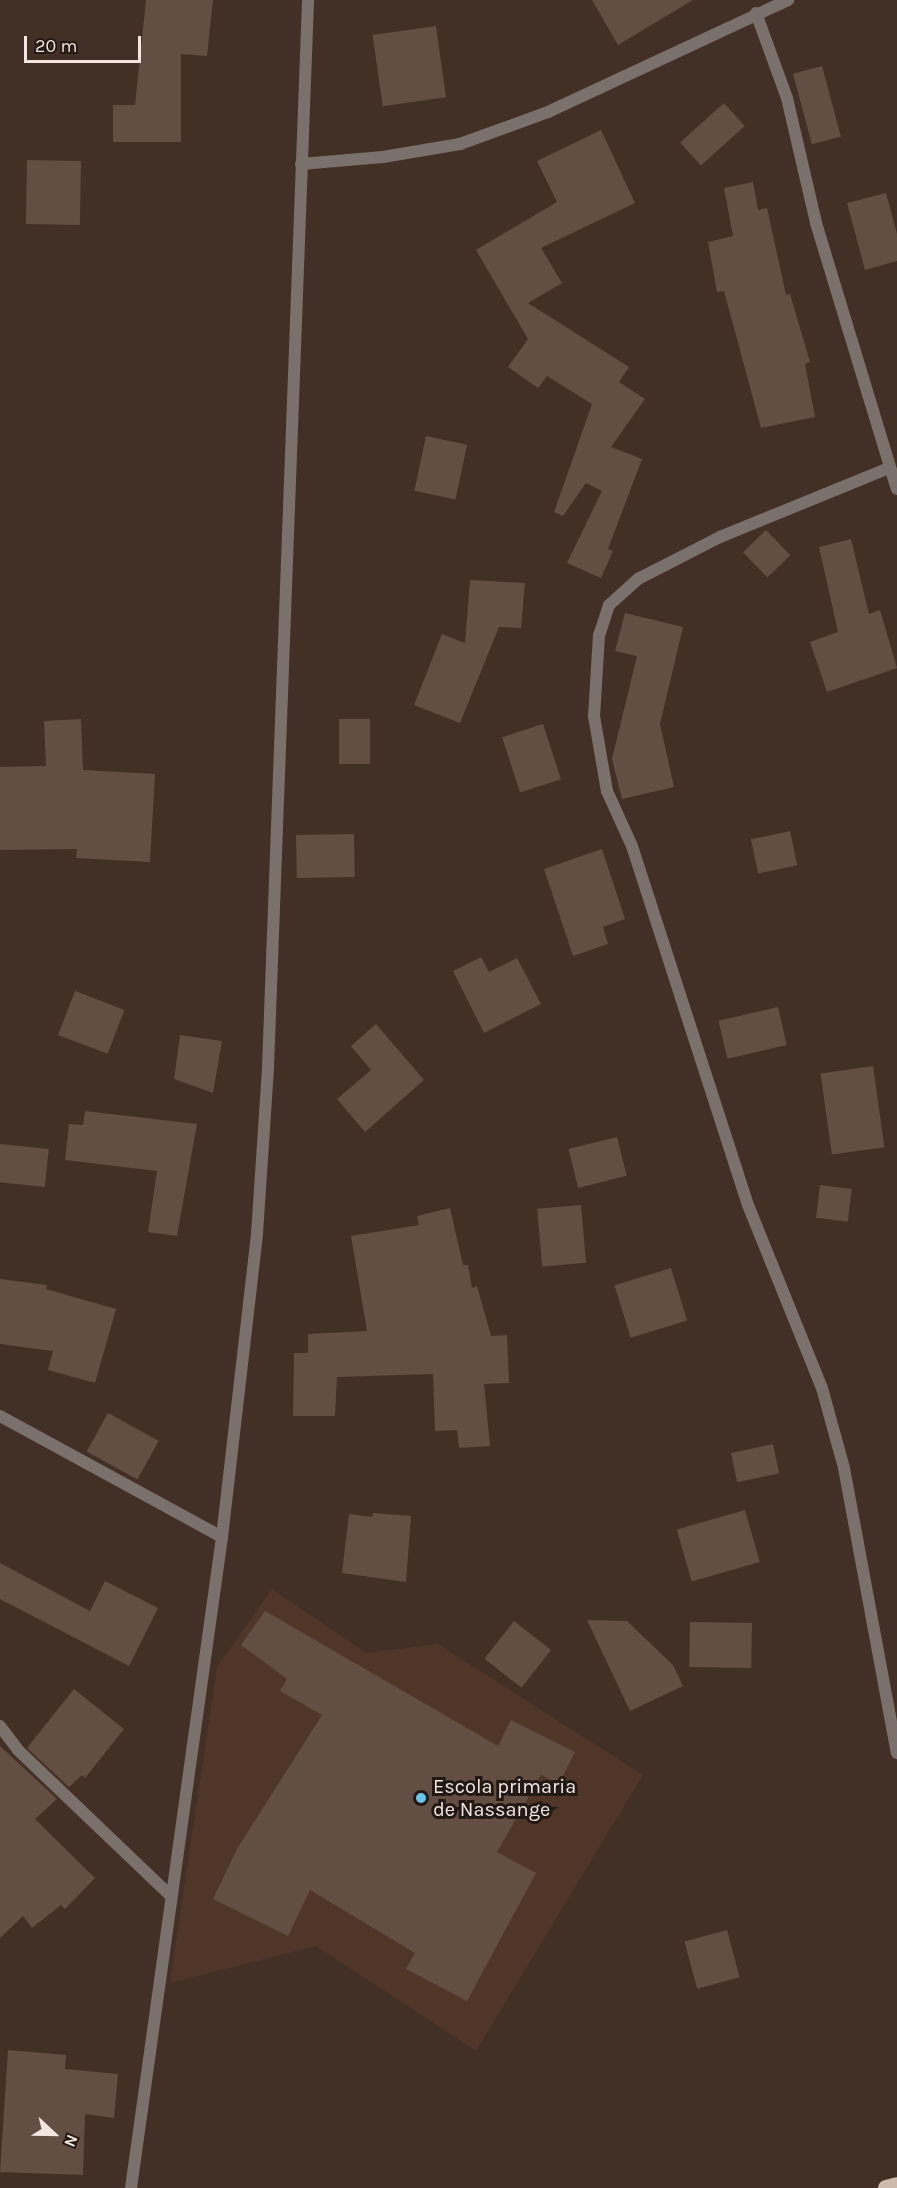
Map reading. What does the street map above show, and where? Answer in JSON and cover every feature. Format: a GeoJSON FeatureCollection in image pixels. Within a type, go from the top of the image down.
{"type":"FeatureCollection","features":[{"type":"Feature","properties":{"kind":"highway"},"geometry":{"type":"LineString","coordinates":[[886,2188],[897,2185]]}},
{"type":"Feature","properties":{"kind":"street"},"geometry":{"type":"LineString","coordinates":[[130,2188],[222,1537],[257,1234],[268,1067],[308,0]]}},
{"type":"Feature","properties":{"kind":"street"},"geometry":{"type":"LineString","coordinates":[[301,164],[383,158],[460,144],[548,112],[788,0]]}},
{"type":"Feature","properties":{"kind":"street"},"geometry":{"type":"LineString","coordinates":[[756,14],[787,98],[816,223],[897,489]]}},
{"type":"Feature","properties":{"kind":"street"},"geometry":{"type":"LineString","coordinates":[[890,468],[720,537],[638,579],[609,605],[599,635],[594,716],[607,791],[632,846],[748,1205],[822,1388],[844,1468],[897,1753]]}},
{"type":"Feature","properties":{"kind":"street"},"geometry":{"type":"LineString","coordinates":[[0,1416],[222,1537]]}},
{"type":"Feature","properties":{"kind":"street"},"geometry":{"type":"LineString","coordinates":[[0,1726],[27,1758],[171,1896]]}},
{"type":"Feature","properties":{"kind":"shaded area"},"geometry":{"type":"Polygon","coordinates":[[[272,1589],[366,1653],[438,1644],[643,1775],[476,2051],[316,1946],[170,1983],[217,1667],[272,1589]]]}},
{"type":"Feature","properties":{"kind":"building"},"geometry":{"type":"Polygon","coordinates":[[[146,0],[213,0],[207,56],[181,54],[181,142],[113,142],[113,105],[135,105],[146,0]]]}},
{"type":"Feature","properties":{"kind":"building"},"geometry":{"type":"Polygon","coordinates":[[[592,0],[693,0],[618,45],[592,0]]]}},
{"type":"Feature","properties":{"kind":"building"},"geometry":{"type":"Polygon","coordinates":[[[436,26],[446,97],[383,106],[373,35],[436,26]]]}},
{"type":"Feature","properties":{"kind":"building"},"geometry":{"type":"Polygon","coordinates":[[[822,66],[841,137],[812,144],[793,74],[822,66]]]}},
{"type":"Feature","properties":{"kind":"building"},"geometry":{"type":"Polygon","coordinates":[[[724,103],[745,126],[701,166],[680,142],[724,103]]]}},
{"type":"Feature","properties":{"kind":"building"},"geometry":{"type":"Polygon","coordinates":[[[601,130],[635,203],[541,248],[562,283],[528,303],[629,367],[619,382],[645,399],[611,447],[642,459],[608,549],[613,551],[601,578],[567,563],[602,491],[586,483],[563,516],[554,512],[592,404],[547,376],[538,388],[508,367],[528,339],[476,250],[557,202],[537,161],[601,130]]]}},
{"type":"Feature","properties":{"kind":"building"},"geometry":{"type":"Polygon","coordinates":[[[27,160],[81,161],[80,225],[26,224],[27,160]]]}},
{"type":"Feature","properties":{"kind":"building"},"geometry":{"type":"Polygon","coordinates":[[[753,182],[758,210],[767,208],[786,295],[790,294],[810,362],[805,364],[815,417],[761,428],[724,291],[717,292],[708,242],[733,236],[724,188],[753,182]]]}},
{"type":"Feature","properties":{"kind":"building"},"geometry":{"type":"Polygon","coordinates":[[[886,193],[897,234],[897,261],[865,270],[847,203],[886,193]]]}},
{"type":"Feature","properties":{"kind":"building"},"geometry":{"type":"Polygon","coordinates":[[[426,436],[467,445],[455,500],[414,491],[426,436]]]}},
{"type":"Feature","properties":{"kind":"building"},"geometry":{"type":"Polygon","coordinates":[[[766,530],[790,555],[767,577],[743,552],[766,530]]]}},
{"type":"Feature","properties":{"kind":"building"},"geometry":{"type":"Polygon","coordinates":[[[851,539],[869,614],[880,610],[897,668],[827,692],[810,642],[838,632],[819,547],[851,539]]]}},
{"type":"Feature","properties":{"kind":"building"},"geometry":{"type":"Polygon","coordinates":[[[470,580],[525,583],[521,628],[499,627],[460,723],[414,705],[442,634],[465,643],[470,580]]]}},
{"type":"Feature","properties":{"kind":"building"},"geometry":{"type":"Polygon","coordinates":[[[625,613],[683,627],[660,724],[674,787],[622,799],[612,759],[637,656],[615,651],[625,613]]]}},
{"type":"Feature","properties":{"kind":"building"},"geometry":{"type":"Polygon","coordinates":[[[81,719],[83,770],[155,774],[150,862],[76,858],[77,849],[0,850],[0,767],[46,766],[44,721],[81,719]]]}},
{"type":"Feature","properties":{"kind":"building"},"geometry":{"type":"Polygon","coordinates":[[[339,719],[370,719],[370,764],[339,764],[339,719]]]}},
{"type":"Feature","properties":{"kind":"building"},"geometry":{"type":"Polygon","coordinates":[[[543,724],[561,779],[520,792],[502,737],[543,724]]]}},
{"type":"Feature","properties":{"kind":"building"},"geometry":{"type":"Polygon","coordinates":[[[790,831],[797,865],[758,874],[751,839],[790,831]]]}},
{"type":"Feature","properties":{"kind":"building"},"geometry":{"type":"Polygon","coordinates":[[[354,834],[355,877],[297,878],[296,835],[354,834]]]}},
{"type":"Feature","properties":{"kind":"building"},"geometry":{"type":"Polygon","coordinates":[[[602,849],[625,919],[603,927],[608,944],[573,956],[544,869],[602,849]]]}},
{"type":"Feature","properties":{"kind":"building"},"geometry":{"type":"Polygon","coordinates":[[[481,957],[489,972],[517,958],[541,1004],[484,1033],[453,971],[481,957]]]}},
{"type":"Feature","properties":{"kind":"building"},"geometry":{"type":"Polygon","coordinates":[[[75,991],[124,1010],[108,1054],[58,1035],[75,991]]]}},
{"type":"Feature","properties":{"kind":"building"},"geometry":{"type":"Polygon","coordinates":[[[778,1007],[787,1045],[727,1059],[719,1021],[778,1007]]]}},
{"type":"Feature","properties":{"kind":"building"},"geometry":{"type":"Polygon","coordinates":[[[376,1024],[424,1080],[365,1132],[337,1099],[371,1070],[351,1046],[376,1024]]]}},
{"type":"Feature","properties":{"kind":"building"},"geometry":{"type":"Polygon","coordinates":[[[180,1035],[222,1041],[213,1093],[174,1079],[180,1035]]]}},
{"type":"Feature","properties":{"kind":"building"},"geometry":{"type":"Polygon","coordinates":[[[873,1066],[884,1147],[832,1155],[821,1073],[873,1066]]]}},
{"type":"Feature","properties":{"kind":"building"},"geometry":{"type":"Polygon","coordinates":[[[85,1111],[197,1124],[177,1236],[148,1232],[157,1171],[65,1160],[69,1124],[83,1125],[85,1111]]]}},
{"type":"Feature","properties":{"kind":"building"},"geometry":{"type":"Polygon","coordinates":[[[617,1137],[627,1176],[578,1188],[568,1149],[617,1137]]]}},
{"type":"Feature","properties":{"kind":"building"},"geometry":{"type":"Polygon","coordinates":[[[0,1144],[49,1149],[45,1187],[0,1182],[0,1144]]]}},
{"type":"Feature","properties":{"kind":"building"},"geometry":{"type":"Polygon","coordinates":[[[820,1185],[852,1189],[848,1222],[816,1218],[820,1185]]]}},
{"type":"Feature","properties":{"kind":"building"},"geometry":{"type":"Polygon","coordinates":[[[581,1205],[586,1263],[542,1267],[537,1209],[581,1205]]]}},
{"type":"Feature","properties":{"kind":"building"},"geometry":{"type":"Polygon","coordinates":[[[450,1208],[463,1265],[468,1265],[472,1288],[477,1286],[491,1336],[507,1335],[509,1383],[484,1384],[490,1446],[459,1448],[457,1430],[435,1431],[433,1374],[337,1377],[335,1416],[293,1416],[294,1353],[308,1353],[308,1334],[367,1331],[351,1236],[419,1225],[417,1216],[450,1208]]]}},
{"type":"Feature","properties":{"kind":"building"},"geometry":{"type":"Polygon","coordinates":[[[671,1268],[687,1321],[631,1338],[615,1285],[671,1268]]]}},
{"type":"Feature","properties":{"kind":"building"},"geometry":{"type":"Polygon","coordinates":[[[0,1279],[47,1285],[46,1289],[116,1309],[95,1383],[48,1370],[53,1351],[0,1344],[0,1279]]]}},
{"type":"Feature","properties":{"kind":"building"},"geometry":{"type":"Polygon","coordinates":[[[108,1413],[159,1441],[137,1480],[87,1451],[108,1413]]]}},
{"type":"Feature","properties":{"kind":"building"},"geometry":{"type":"Polygon","coordinates":[[[773,1444],[779,1473],[737,1482],[731,1453],[773,1444]]]}},
{"type":"Feature","properties":{"kind":"building"},"geometry":{"type":"Polygon","coordinates":[[[745,1510],[760,1562],[692,1581],[677,1530],[745,1510]]]}},
{"type":"Feature","properties":{"kind":"building"},"geometry":{"type":"Polygon","coordinates":[[[373,1513],[411,1516],[406,1582],[342,1573],[349,1514],[372,1517],[373,1513]]]}},
{"type":"Feature","properties":{"kind":"building"},"geometry":{"type":"Polygon","coordinates":[[[0,1563],[90,1611],[105,1581],[158,1608],[129,1666],[0,1599],[0,1563]]]}},
{"type":"Feature","properties":{"kind":"building"},"geometry":{"type":"Polygon","coordinates":[[[265,1611],[498,1746],[511,1720],[575,1752],[559,1784],[541,1775],[497,1852],[536,1873],[467,2001],[406,1969],[415,1953],[310,1890],[288,1936],[213,1899],[237,1849],[322,1715],[280,1691],[287,1679],[241,1645],[265,1611]]]}},
{"type":"Feature","properties":{"kind":"building"},"geometry":{"type":"Polygon","coordinates":[[[587,1620],[627,1621],[673,1665],[683,1686],[630,1711],[587,1620]]]}},
{"type":"Feature","properties":{"kind":"building"},"geometry":{"type":"Polygon","coordinates":[[[514,1621],[551,1650],[521,1688],[484,1659],[514,1621]]]}},
{"type":"Feature","properties":{"kind":"building"},"geometry":{"type":"Polygon","coordinates":[[[690,1622],[752,1623],[751,1668],[689,1667],[690,1622]]]}},
{"type":"Feature","properties":{"kind":"building"},"geometry":{"type":"Polygon","coordinates":[[[74,1689],[124,1729],[85,1778],[82,1775],[69,1787],[27,1748],[74,1689]]]}},
{"type":"Feature","properties":{"kind":"building"},"geometry":{"type":"Polygon","coordinates":[[[0,1746],[57,1799],[35,1819],[95,1878],[65,1909],[61,1905],[32,1928],[23,1916],[0,1938],[0,1746]]]}},
{"type":"Feature","properties":{"kind":"building"},"geometry":{"type":"Polygon","coordinates":[[[727,1930],[740,1977],[697,1989],[684,1941],[727,1930]]]}},
{"type":"Feature","properties":{"kind":"building"},"geometry":{"type":"Polygon","coordinates":[[[8,2050],[66,2055],[65,2069],[118,2074],[114,2118],[85,2114],[83,2175],[0,2172],[8,2050]]]}},
{"type":"Feature","properties":{"kind":"place","name":"Escola primaria de Nassange"},"geometry":{"type":"Point","coordinates":[421,1798]}}]}
